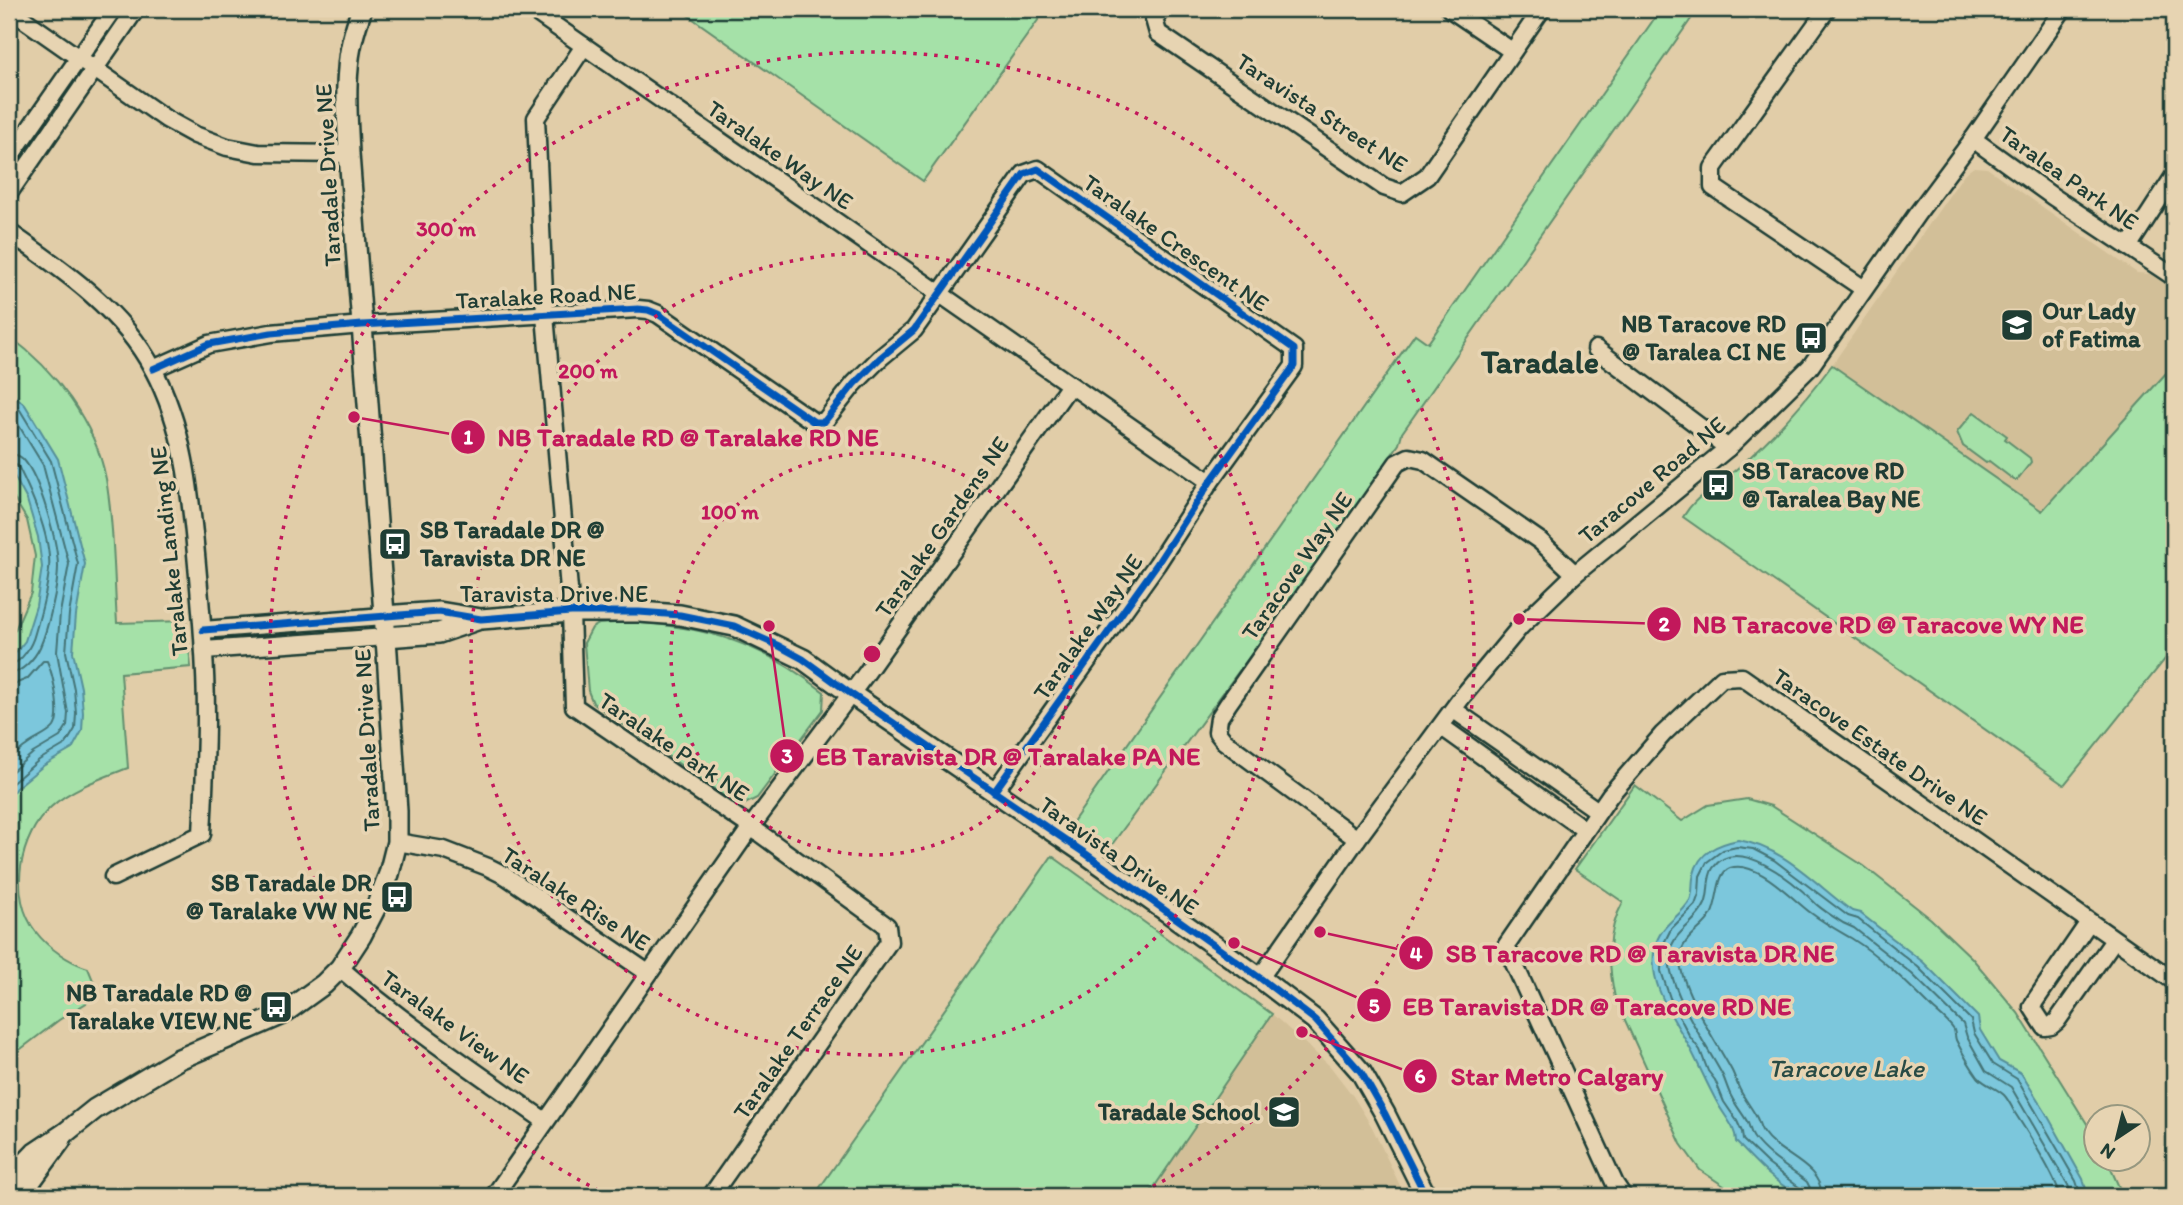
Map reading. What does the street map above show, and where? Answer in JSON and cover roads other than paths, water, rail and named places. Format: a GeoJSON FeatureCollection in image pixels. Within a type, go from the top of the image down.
{"type":"FeatureCollection","features":[{"type":"Feature","properties":{"kind":"street"},"geometry":{"type":"LineString","coordinates":[[9,9],[166,118],[195,135],[228,147],[258,153],[349,154]]}},
{"type":"Feature","properties":{"kind":"street"},"geometry":{"type":"LineString","coordinates":[[9,159],[113,9]]}},
{"type":"Feature","properties":{"kind":"street"},"geometry":{"type":"LineString","coordinates":[[9,193],[136,9]]}},
{"type":"Feature","properties":{"kind":"street","name":"Taradale Drive NE"},"geometry":{"type":"LineString","coordinates":[[9,1180],[35,1153],[95,1109],[179,1059],[281,1014],[324,984],[340,968],[361,936],[389,874],[397,842],[397,811],[349,154],[347,70],[353,35],[362,9]]}},
{"type":"Feature","properties":{"kind":"street","name":"Taralake Way NE"},"geometry":{"type":"LineString","coordinates":[[531,9],[1210,482],[1157,564],[994,792]]}},
{"type":"Feature","properties":{"kind":"street","name":"Taravista Street NE"},"geometry":{"type":"LineString","coordinates":[[1161,9],[1154,19],[1158,33],[1384,187],[1402,193],[1427,176],[1542,9]]}},
{"type":"Feature","properties":{"kind":"street"},"geometry":{"type":"LineString","coordinates":[[1450,9],[1512,51]]}},
{"type":"Feature","properties":{"kind":"street"},"geometry":{"type":"LineString","coordinates":[[1827,9],[1713,168],[1713,187],[1864,289]]}},
{"type":"Feature","properties":{"kind":"street","name":"Taracove Road NE"},"geometry":{"type":"LineString","coordinates":[[1260,978],[1357,839],[1482,671],[1520,627],[1575,573],[1728,448],[1810,367],[2063,9]]}},
{"type":"Feature","properties":{"kind":"street","name":"Taralake Park NE"},"geometry":{"type":"LineString","coordinates":[[584,47],[537,118],[545,315],[571,612],[574,706],[751,827]]}},
{"type":"Feature","properties":{"kind":"street","name":"Taralea Park NE"},"geometry":{"type":"LineString","coordinates":[[1973,139],[2174,277]]}},
{"type":"Feature","properties":{"kind":"street","name":"Taralake Crescent NE"},"geometry":{"type":"LineString","coordinates":[[939,294],[1024,174],[1038,169],[1294,349],[1294,366],[1210,482]]}},
{"type":"Feature","properties":{"kind":"street"},"geometry":{"type":"LineString","coordinates":[[2128,247],[2174,176]]}},
{"type":"Feature","properties":{"kind":"street","name":"Taralake Landing NE"},"geometry":{"type":"LineString","coordinates":[[9,232],[60,267],[87,290],[113,314],[141,350],[153,369],[181,438],[188,477],[204,650],[206,719],[202,834],[113,877]]}},
{"type":"Feature","properties":{"kind":"street","name":"Taralake Road NE"},"geometry":{"type":"LineString","coordinates":[[153,369],[209,344],[271,333],[362,325],[648,310],[814,422],[824,422],[854,384],[914,330],[939,294]]}},
{"type":"Feature","properties":{"kind":"street"},"geometry":{"type":"LineString","coordinates":[[1596,349],[1728,448]]}},
{"type":"Feature","properties":{"kind":"street","name":"Taralake Gardens NE"},"geometry":{"type":"LineString","coordinates":[[851,694],[1070,385]]}},
{"type":"Feature","properties":{"kind":"street","name":"Taracove Way NE"},"geometry":{"type":"LineString","coordinates":[[1357,839],[1224,741],[1217,732],[1219,718],[1228,704],[1396,463],[1409,457],[1423,460],[1540,541],[1575,573]]}},
{"type":"Feature","properties":{"kind":"street","name":"Taravista Drive NE"},"geometry":{"type":"LineString","coordinates":[[384,616],[439,612],[481,618],[571,612],[680,615],[734,626],[803,659],[1097,862],[1315,1020],[1361,1072],[1426,1196]]}},
{"type":"Feature","properties":{"kind":"street"},"geometry":{"type":"LineString","coordinates":[[203,631],[384,616]]}},
{"type":"Feature","properties":{"kind":"street","name":"Taravista Drive NE"},"geometry":{"type":"LineString","coordinates":[[386,637],[439,634],[481,618]]}},
{"type":"Feature","properties":{"kind":"street"},"geometry":{"type":"LineString","coordinates":[[204,650],[386,637]]}},
{"type":"Feature","properties":{"kind":"street","name":"Taracove Estate Drive NE"},"geometry":{"type":"LineString","coordinates":[[1623,1196],[1615,1184],[1506,946],[1598,811],[1635,765],[1722,678],[1742,677],[2174,981]]}},
{"type":"Feature","properties":{"kind":"street"},"geometry":{"type":"LineString","coordinates":[[494,1196],[751,827],[851,694]]}},
{"type":"Feature","properties":{"kind":"street"},"geometry":{"type":"LineString","coordinates":[[1454,710],[1598,811]]}},
{"type":"Feature","properties":{"kind":"street"},"geometry":{"type":"LineString","coordinates":[[1442,727],[1585,830]]}},
{"type":"Feature","properties":{"kind":"street","name":"Taralake Terrace NE"},"geometry":{"type":"LineString","coordinates":[[711,1196],[888,942],[887,926],[751,827]]}},
{"type":"Feature","properties":{"kind":"street","name":"Taralake Rise NE"},"geometry":{"type":"LineString","coordinates":[[397,842],[444,850],[506,876],[648,974]]}},
{"type":"Feature","properties":{"kind":"street"},"geometry":{"type":"LineString","coordinates":[[2089,922],[2032,1007],[2045,1027],[2057,1021],[2114,940]]}},
{"type":"Feature","properties":{"kind":"street","name":"Taralake View NE"},"geometry":{"type":"LineString","coordinates":[[340,968],[383,1005],[545,1121]]}},
{"type":"Feature","properties":{"kind":"street","name":"Taradale Drive NE"},"geometry":{"type":"LineString","coordinates":[[20,1196],[65,1133]]}},
{"type":"Feature","properties":{"kind":"water"},"geometry":{"type":"Polygon","coordinates":[[[9,390],[25,405],[58,459],[85,564],[73,652],[81,688],[82,731],[72,749],[43,766],[9,797],[9,661],[25,641],[36,606],[42,567],[38,537],[27,500],[9,467],[9,390]]]}},
{"type":"Feature","properties":{"kind":"water","name":"Taracove Lake"},"geometry":{"type":"Polygon","coordinates":[[[1738,840],[1770,850],[1799,868],[1852,911],[1860,913],[1923,962],[1978,1017],[1980,1030],[1999,1061],[2021,1073],[2046,1113],[2083,1179],[2088,1196],[1802,1196],[1775,1180],[1736,1142],[1732,1127],[1665,1004],[1653,962],[1661,932],[1690,900],[1693,877],[1700,860],[1710,850],[1738,840]]]}},
{"type":"Feature","properties":{"kind":"place","name":"Our Lady of Fatima"},"geometry":{"type":"Point","coordinates":[2017,325]}},
{"type":"Feature","properties":{"kind":"place","name":"NB Taracove RD @ Taralea CI NE"},"geometry":{"type":"Point","coordinates":[1811,338]}},
{"type":"Feature","properties":{"kind":"place","name":"NB Taradale RD @ Taralake RD NE"},"geometry":{"type":"Point","coordinates":[354,417]}},
{"type":"Feature","properties":{"kind":"place","name":"SB Taracove RD @ Taralea Bay NE"},"geometry":{"type":"Point","coordinates":[1718,485]}},
{"type":"Feature","properties":{"kind":"place","name":"SB Taradale DR @ Taravista DR NE"},"geometry":{"type":"Point","coordinates":[395,544]}},
{"type":"Feature","properties":{"kind":"place","name":"NB Taracove RD @ Taracove WY NE"},"geometry":{"type":"Point","coordinates":[1519,619]}},
{"type":"Feature","properties":{"kind":"place","name":"EB Taravista DR @ Taralake PA NE"},"geometry":{"type":"Point","coordinates":[769,626]}},
{"type":"Feature","properties":{"kind":"place","name":"SB Taradale DR @ Taralake VW NE"},"geometry":{"type":"Point","coordinates":[397,897]}},
{"type":"Feature","properties":{"kind":"place","name":"SB Taracove RD @ Taravista DR NE"},"geometry":{"type":"Point","coordinates":[1320,932]}},
{"type":"Feature","properties":{"kind":"place","name":"EB Taravista DR @ Taracove RD NE"},"geometry":{"type":"Point","coordinates":[1234,943]}},
{"type":"Feature","properties":{"kind":"place","name":"NB Taradale RD @ Taralake VIEW NE"},"geometry":{"type":"Point","coordinates":[276,1007]}},
{"type":"Feature","properties":{"kind":"place","name":"Star Metro Calgary"},"geometry":{"type":"Point","coordinates":[1302,1032]}},
{"type":"Feature","properties":{"kind":"place","name":"Taradale School"},"geometry":{"type":"Point","coordinates":[1284,1112]}},
{"type":"Feature","properties":{"kind":"district","name":"Taradale"},"geometry":{"type":"Point","coordinates":[1540,362]}}]}
